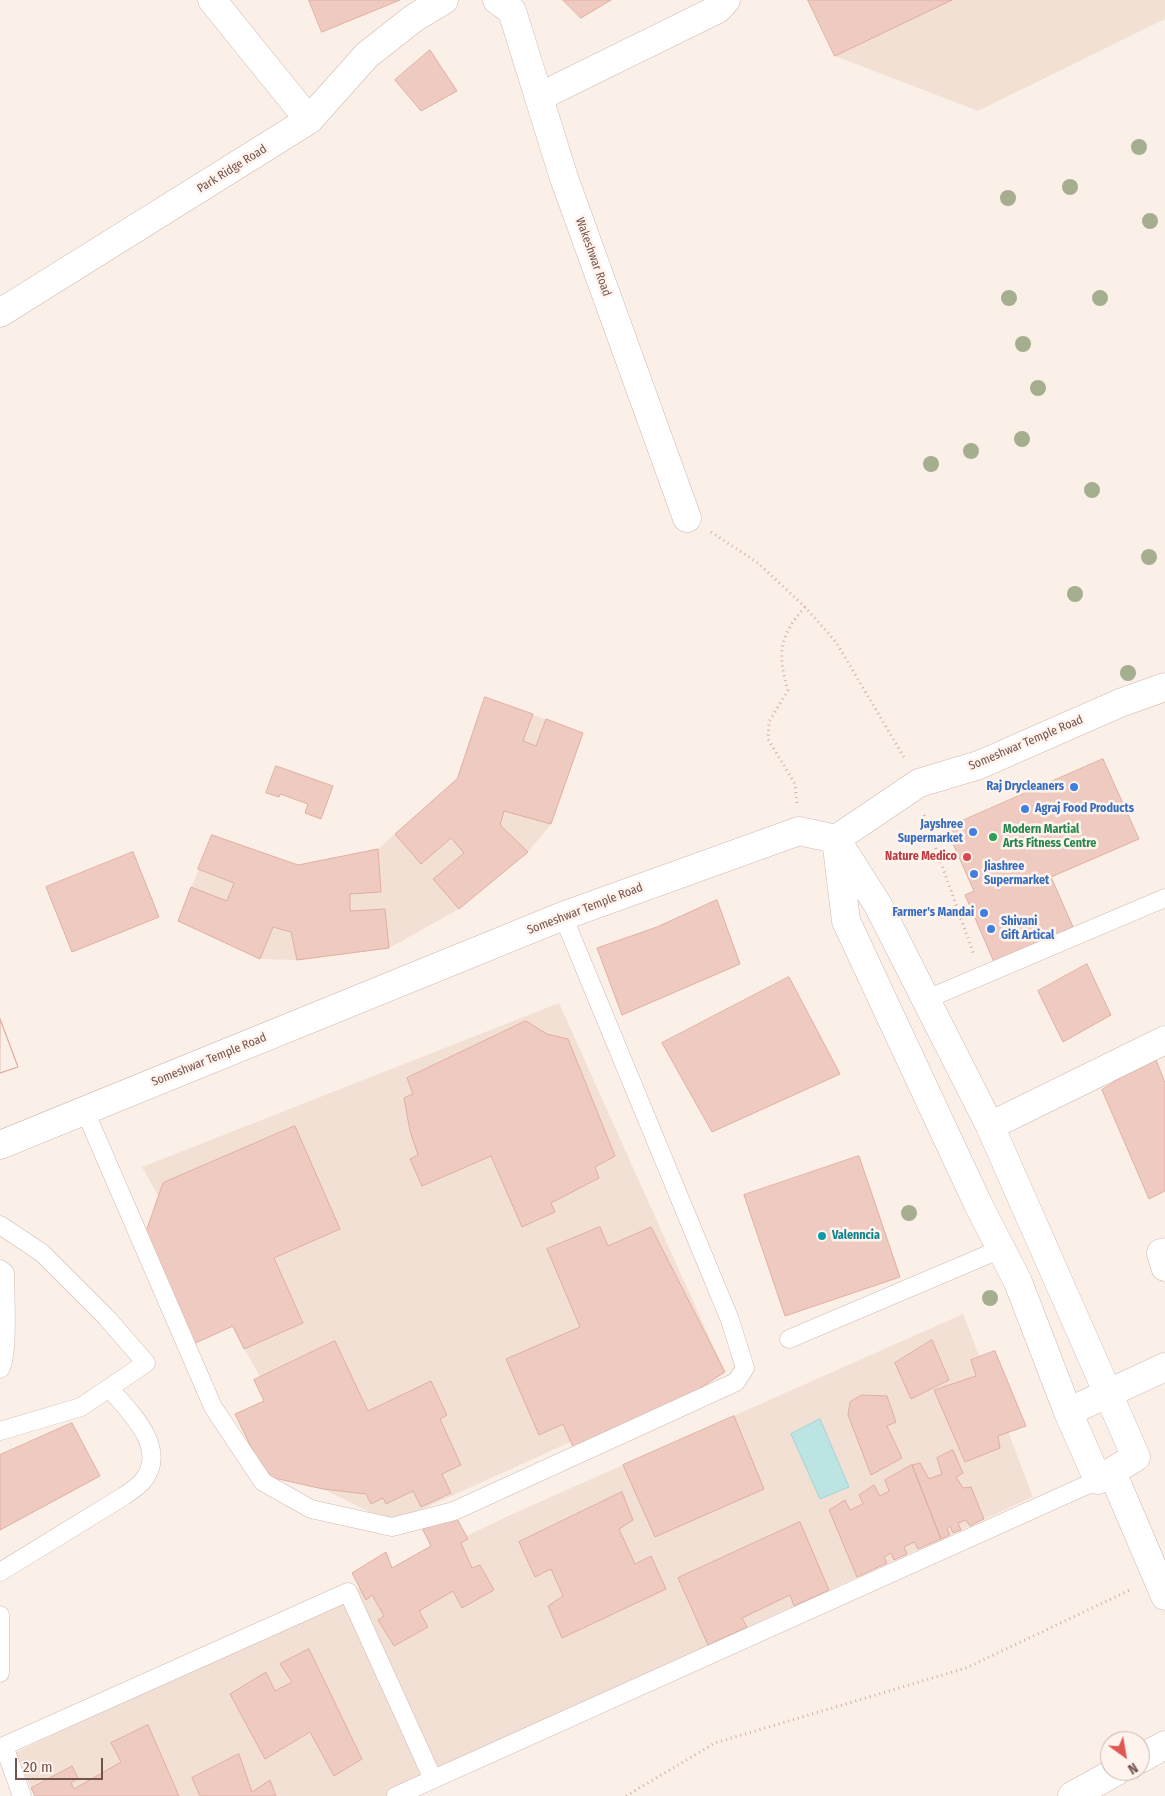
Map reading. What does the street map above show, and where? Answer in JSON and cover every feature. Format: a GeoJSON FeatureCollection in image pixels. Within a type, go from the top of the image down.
{"type":"FeatureCollection","features":[{"type":"Feature","properties":{"kind":"street"},"geometry":{"type":"LineString","coordinates":[[212,0],[309,120]]}},
{"type":"Feature","properties":{"kind":"street","name":"Park Ridge Road"},"geometry":{"type":"LineString","coordinates":[[0,313],[309,120],[367,55],[414,18],[444,0]]}},
{"type":"Feature","properties":{"kind":"street","name":"Wakeshwar Road"},"geometry":{"type":"LineString","coordinates":[[497,0],[512,11],[564,178],[687,518]]}},
{"type":"Feature","properties":{"kind":"street"},"geometry":{"type":"LineString","coordinates":[[539,98],[718,9],[726,0]]}},
{"type":"Feature","properties":{"kind":"street","name":"Someshwar Temple Road"},"geometry":{"type":"LineString","coordinates":[[836,839],[919,783],[979,765],[1120,703],[1165,687]]}},
{"type":"Feature","properties":{"kind":"street"},"geometry":{"type":"LineString","coordinates":[[799,831],[836,839],[878,905],[990,1126],[1136,1457],[1105,1476]]}},
{"type":"Feature","properties":{"kind":"street","name":"Someshwar Temple Road"},"geometry":{"type":"LineString","coordinates":[[0,1145],[563,916],[799,831]]}},
{"type":"Feature","properties":{"kind":"street"},"geometry":{"type":"LineString","coordinates":[[836,839],[846,921],[1018,1282],[1068,1412],[1105,1476],[1161,1586]]}},
{"type":"Feature","properties":{"kind":"street"},"geometry":{"type":"LineString","coordinates":[[990,1126],[1165,1040]]}},
{"type":"Feature","properties":{"kind":"street"},"geometry":{"type":"LineString","coordinates":[[1165,1252],[1161,1253],[1165,1267]]}},
{"type":"Feature","properties":{"kind":"street"},"geometry":{"type":"LineString","coordinates":[[1068,1412],[1165,1367]]}},
{"type":"Feature","properties":{"kind":"street"},"geometry":{"type":"LineString","coordinates":[[1150,1753],[1165,1745]]}},
{"type":"Feature","properties":{"kind":"street"},"geometry":{"type":"LineString","coordinates":[[1072,1796],[1100,1780]]}},
{"type":"Feature","properties":{"kind":"lane"},"geometry":{"type":"LineString","coordinates":[[927,999],[1165,898]]}},
{"type":"Feature","properties":{"kind":"lane"},"geometry":{"type":"LineString","coordinates":[[85,1111],[213,1407],[262,1482],[311,1509],[392,1527],[463,1507],[736,1382],[745,1368],[730,1320],[563,916]]}},
{"type":"Feature","properties":{"kind":"lane"},"geometry":{"type":"LineString","coordinates":[[0,1226],[42,1253],[106,1317],[146,1363],[81,1408],[0,1432]]}},
{"type":"Feature","properties":{"kind":"lane"},"geometry":{"type":"LineString","coordinates":[[789,1339],[1001,1249]]}},
{"type":"Feature","properties":{"kind":"lane"},"geometry":{"type":"LineString","coordinates":[[0,1269],[5,1273],[6,1349],[3,1366],[0,1369]]}},
{"type":"Feature","properties":{"kind":"lane"},"geometry":{"type":"LineString","coordinates":[[0,1572],[124,1496],[142,1481],[152,1464],[150,1444],[139,1421],[109,1388]]}},
{"type":"Feature","properties":{"kind":"lane"},"geometry":{"type":"LineString","coordinates":[[396,1796],[1105,1476]]}},
{"type":"Feature","properties":{"kind":"lane"},"geometry":{"type":"LineString","coordinates":[[22,1796],[4,1746],[348,1592],[433,1779]]}},
{"type":"Feature","properties":{"kind":"lane"},"geometry":{"type":"LineString","coordinates":[[0,1615],[0,1673]]}},
{"type":"Feature","properties":{"kind":"path"},"geometry":{"type":"LineString","coordinates":[[687,518],[758,563],[805,607],[836,642],[919,783]]}},
{"type":"Feature","properties":{"kind":"path"},"geometry":{"type":"LineString","coordinates":[[799,831],[795,784],[768,739],[768,722],[788,690],[780,665],[782,647],[791,623],[805,607]]}},
{"type":"Feature","properties":{"kind":"path"},"geometry":{"type":"LineString","coordinates":[[922,810],[981,976]]}},
{"type":"Feature","properties":{"kind":"path"},"geometry":{"type":"LineString","coordinates":[[626,1796],[716,1743],[966,1668],[1161,1586]]}},
{"type":"Feature","properties":{"kind":"shaded area"},"geometry":{"type":"Polygon","coordinates":[[[808,0],[1165,0],[1165,19],[978,111],[835,56],[808,0]]]}},
{"type":"Feature","properties":{"kind":"shaded area"},"geometry":{"type":"Polygon","coordinates":[[[485,697],[583,733],[551,824],[528,852],[459,909],[389,948],[297,960],[260,959],[178,921],[212,835],[298,865],[378,849],[457,779],[485,697]]]}},
{"type":"Feature","properties":{"kind":"shaded area"},"geometry":{"type":"Polygon","coordinates":[[[559,1003],[725,1372],[392,1523],[323,1489],[142,1167],[559,1003]]]}},
{"type":"Feature","properties":{"kind":"shaded area"},"geometry":{"type":"Polygon","coordinates":[[[963,1314],[1033,1497],[590,1699],[397,1796],[35,1796],[15,1753],[508,1516],[963,1314]]]}},
{"type":"Feature","properties":{"kind":"water"},"geometry":{"type":"Polygon","coordinates":[[[820,1419],[849,1487],[820,1499],[791,1434],[820,1419]]]}},
{"type":"Feature","properties":{"kind":"building"},"geometry":{"type":"Polygon","coordinates":[[[309,0],[400,0],[322,32],[309,0]]]}},
{"type":"Feature","properties":{"kind":"building"},"geometry":{"type":"Polygon","coordinates":[[[563,0],[611,0],[581,18],[563,0]]]}},
{"type":"Feature","properties":{"kind":"building"},"geometry":{"type":"Polygon","coordinates":[[[808,0],[952,0],[835,56],[808,0]]]}},
{"type":"Feature","properties":{"kind":"building"},"geometry":{"type":"Polygon","coordinates":[[[430,50],[457,91],[421,111],[395,80],[430,50]]]}},
{"type":"Feature","properties":{"kind":"building"},"geometry":{"type":"Polygon","coordinates":[[[485,697],[533,714],[523,741],[536,746],[546,719],[583,733],[551,824],[504,811],[500,825],[528,852],[459,909],[433,879],[464,853],[451,838],[421,864],[395,834],[457,779],[485,697]]]}},
{"type":"Feature","properties":{"kind":"building"},"geometry":{"type":"Polygon","coordinates":[[[1103,759],[1139,839],[1051,877],[1073,927],[994,962],[965,895],[974,891],[946,828],[1103,759]]]}},
{"type":"Feature","properties":{"kind":"building"},"geometry":{"type":"Polygon","coordinates":[[[276,766],[333,786],[321,819],[305,813],[308,804],[280,794],[279,797],[266,793],[276,766]]]}},
{"type":"Feature","properties":{"kind":"building"},"geometry":{"type":"Polygon","coordinates":[[[212,835],[298,865],[378,849],[381,892],[350,894],[350,911],[385,909],[389,948],[297,960],[291,932],[273,927],[260,959],[178,921],[191,887],[227,901],[234,883],[198,869],[212,835]]]}},
{"type":"Feature","properties":{"kind":"building"},"geometry":{"type":"Polygon","coordinates":[[[133,852],[159,917],[72,952],[46,887],[133,852]]]}},
{"type":"Feature","properties":{"kind":"building"},"geometry":{"type":"Polygon","coordinates":[[[717,900],[740,964],[622,1015],[597,948],[657,927],[717,900]]]}},
{"type":"Feature","properties":{"kind":"building"},"geometry":{"type":"Polygon","coordinates":[[[1087,964],[1111,1015],[1063,1042],[1038,991],[1087,964]]]}},
{"type":"Feature","properties":{"kind":"building"},"geometry":{"type":"Polygon","coordinates":[[[789,977],[840,1074],[712,1132],[662,1043],[789,977]]]}},
{"type":"Feature","properties":{"kind":"building"},"geometry":{"type":"Polygon","coordinates":[[[0,1019],[18,1067],[0,1073],[0,1019]]]}},
{"type":"Feature","properties":{"kind":"building"},"geometry":{"type":"Polygon","coordinates":[[[0,1019],[18,1067],[0,1073],[0,1019]]]}},
{"type":"Feature","properties":{"kind":"building"},"geometry":{"type":"Polygon","coordinates":[[[526,1021],[547,1034],[568,1039],[615,1156],[595,1167],[599,1178],[551,1203],[555,1212],[522,1227],[491,1156],[422,1186],[410,1159],[418,1155],[410,1131],[404,1098],[413,1094],[407,1078],[526,1021]]]}},
{"type":"Feature","properties":{"kind":"building"},"geometry":{"type":"Polygon","coordinates":[[[1155,1057],[1165,1083],[1165,1191],[1149,1199],[1102,1090],[1155,1057]]]}},
{"type":"Feature","properties":{"kind":"building"},"geometry":{"type":"Polygon","coordinates":[[[295,1126],[340,1229],[274,1258],[303,1323],[244,1349],[233,1326],[189,1346],[143,1240],[163,1183],[295,1126]]]}},
{"type":"Feature","properties":{"kind":"building","name":"Valenncia"},"geometry":{"type":"Polygon","coordinates":[[[859,1156],[900,1277],[785,1316],[744,1195],[859,1156]]]}},
{"type":"Feature","properties":{"kind":"building"},"geometry":{"type":"Polygon","coordinates":[[[600,1227],[608,1246],[651,1227],[725,1372],[680,1401],[574,1449],[563,1424],[539,1435],[506,1359],[580,1327],[547,1249],[600,1227]]]}},
{"type":"Feature","properties":{"kind":"building"},"geometry":{"type":"Polygon","coordinates":[[[932,1340],[949,1380],[911,1399],[895,1363],[932,1340]]]}},
{"type":"Feature","properties":{"kind":"building"},"geometry":{"type":"Polygon","coordinates":[[[335,1341],[368,1411],[431,1381],[447,1415],[440,1419],[461,1465],[442,1474],[451,1493],[421,1507],[413,1491],[386,1504],[383,1498],[371,1504],[366,1494],[323,1489],[265,1476],[235,1414],[264,1401],[254,1380],[335,1341]]]}},
{"type":"Feature","properties":{"kind":"building"},"geometry":{"type":"Polygon","coordinates":[[[995,1351],[1026,1426],[998,1436],[1000,1448],[965,1462],[934,1390],[976,1376],[971,1360],[995,1351]]]}},
{"type":"Feature","properties":{"kind":"building"},"geometry":{"type":"Polygon","coordinates":[[[862,1395],[887,1396],[896,1422],[887,1426],[902,1458],[871,1475],[848,1415],[850,1402],[862,1395]]]}},
{"type":"Feature","properties":{"kind":"building"},"geometry":{"type":"Polygon","coordinates":[[[734,1416],[764,1489],[655,1537],[623,1465],[734,1416]]]}},
{"type":"Feature","properties":{"kind":"building"},"geometry":{"type":"Polygon","coordinates":[[[72,1423],[100,1476],[0,1530],[0,1455],[72,1423]]]}},
{"type":"Feature","properties":{"kind":"building"},"geometry":{"type":"Polygon","coordinates":[[[953,1450],[963,1473],[956,1477],[963,1488],[971,1487],[984,1519],[970,1526],[966,1520],[958,1523],[961,1530],[953,1533],[950,1526],[947,1529],[950,1535],[941,1539],[912,1465],[920,1463],[929,1479],[942,1474],[937,1458],[953,1450]]]}},
{"type":"Feature","properties":{"kind":"building"},"geometry":{"type":"Polygon","coordinates":[[[912,1465],[941,1539],[918,1549],[914,1542],[904,1547],[907,1554],[894,1560],[891,1553],[884,1557],[887,1563],[857,1577],[829,1510],[845,1500],[850,1510],[863,1504],[859,1495],[874,1485],[880,1496],[889,1491],[885,1480],[912,1465]]]}},
{"type":"Feature","properties":{"kind":"building"},"geometry":{"type":"Polygon","coordinates":[[[622,1492],[633,1520],[619,1529],[635,1564],[651,1556],[666,1589],[562,1638],[548,1606],[563,1596],[551,1569],[535,1577],[519,1542],[622,1492]]]}},
{"type":"Feature","properties":{"kind":"building"},"geometry":{"type":"Polygon","coordinates":[[[454,1513],[468,1539],[461,1543],[472,1568],[480,1565],[494,1590],[462,1608],[453,1591],[419,1611],[428,1627],[394,1646],[378,1620],[384,1616],[372,1595],[366,1600],[352,1573],[386,1552],[392,1568],[431,1546],[423,1530],[454,1513]]]}},
{"type":"Feature","properties":{"kind":"building"},"geometry":{"type":"Polygon","coordinates":[[[800,1522],[829,1590],[794,1606],[790,1595],[742,1618],[747,1627],[708,1645],[678,1578],[800,1522]]]}},
{"type":"Feature","properties":{"kind":"building"},"geometry":{"type":"Polygon","coordinates":[[[309,1649],[362,1759],[334,1776],[310,1732],[265,1759],[230,1694],[266,1672],[275,1691],[292,1682],[280,1664],[309,1649]]]}},
{"type":"Feature","properties":{"kind":"building"},"geometry":{"type":"Polygon","coordinates":[[[148,1725],[179,1796],[35,1796],[31,1788],[72,1766],[78,1778],[71,1783],[74,1789],[121,1762],[111,1743],[148,1725]]]}},
{"type":"Feature","properties":{"kind":"building"},"geometry":{"type":"Polygon","coordinates":[[[239,1754],[252,1792],[270,1780],[276,1796],[200,1796],[192,1778],[239,1754]]]}},
{"type":"Feature","properties":{"kind":"place","name":"Raj Drycleaners"},"geometry":{"type":"Point","coordinates":[1074,787]}},
{"type":"Feature","properties":{"kind":"place","name":"Agraj Food Products"},"geometry":{"type":"Point","coordinates":[1025,809]}},
{"type":"Feature","properties":{"kind":"place","name":"Jayshree Supermarket"},"geometry":{"type":"Point","coordinates":[973,832]}},
{"type":"Feature","properties":{"kind":"place","name":"Modern Martial Arts Fitness Centre"},"geometry":{"type":"Point","coordinates":[993,837]}},
{"type":"Feature","properties":{"kind":"place","name":"Nature Medico"},"geometry":{"type":"Point","coordinates":[967,857]}},
{"type":"Feature","properties":{"kind":"place","name":"Jiashree Supermarket"},"geometry":{"type":"Point","coordinates":[974,874]}},
{"type":"Feature","properties":{"kind":"place","name":"Farmer's Mandai"},"geometry":{"type":"Point","coordinates":[984,913]}},
{"type":"Feature","properties":{"kind":"place","name":"Shivani Gift Artical"},"geometry":{"type":"Point","coordinates":[991,929]}},
{"type":"Feature","properties":{"kind":"place","name":"Valenncia"},"geometry":{"type":"Point","coordinates":[822,1236]}}]}
